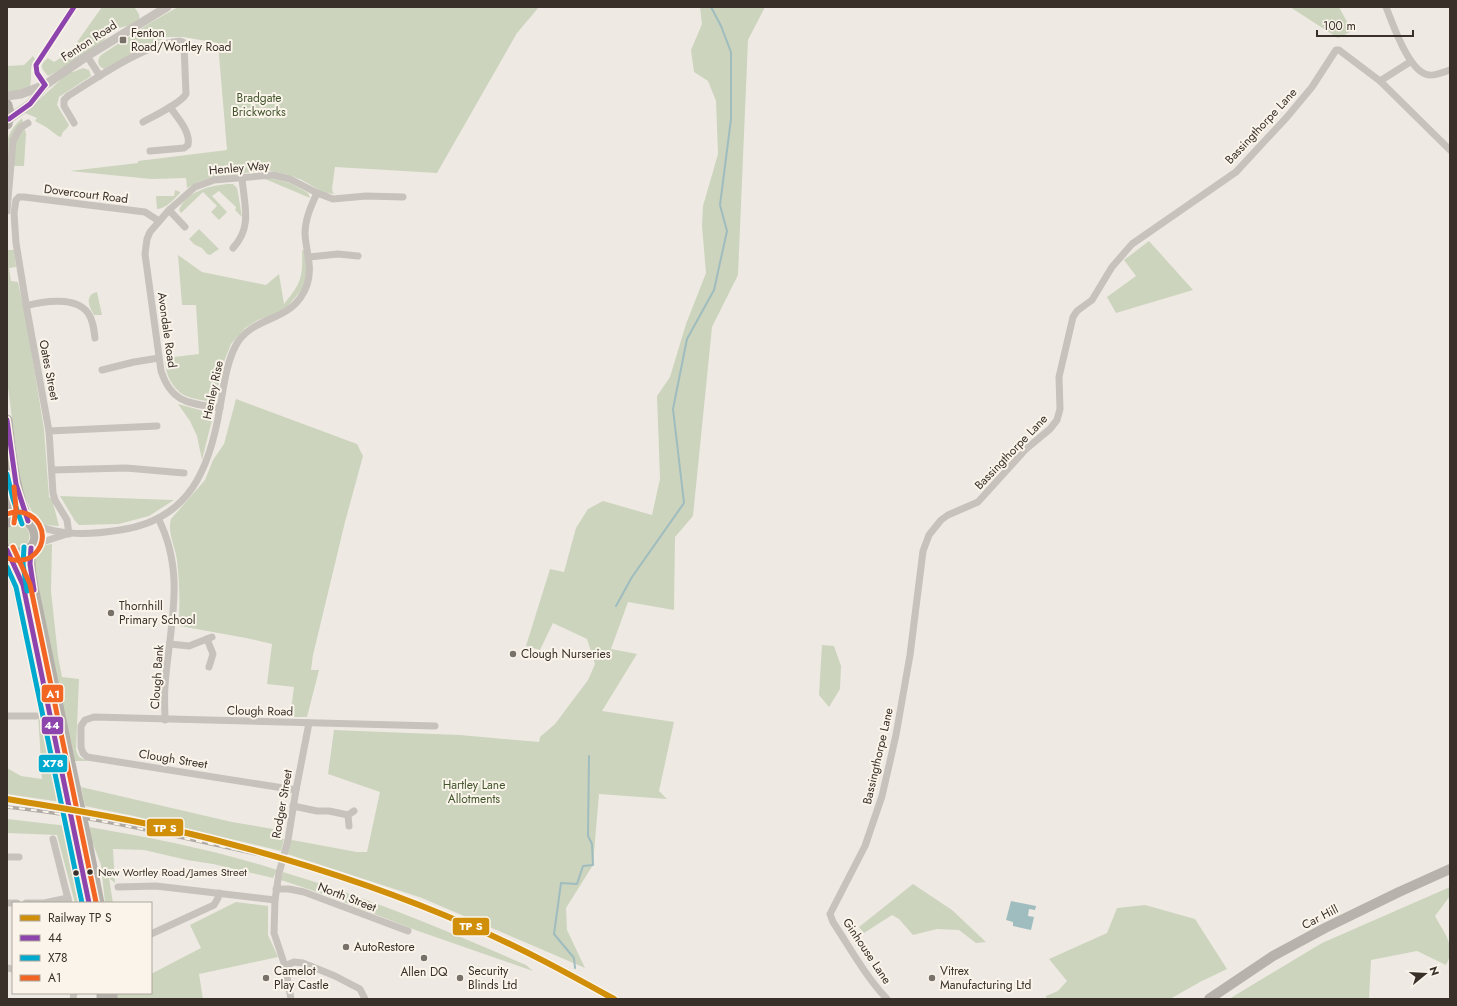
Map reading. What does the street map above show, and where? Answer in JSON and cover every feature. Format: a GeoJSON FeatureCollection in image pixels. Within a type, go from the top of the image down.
{"type":"FeatureCollection","features":[{"type":"Feature","properties":{"kind":"main road"},"geometry":{"type":"LineString","coordinates":[[7,105],[10,113],[8,122]]}},
{"type":"Feature","properties":{"kind":"main road"},"geometry":{"type":"LineString","coordinates":[[7,420],[17,489],[22,507],[36,534],[29,556],[30,565],[70,786]]}},
{"type":"Feature","properties":{"kind":"main road"},"geometry":{"type":"LineString","coordinates":[[7,488],[9,508],[7,522],[19,518],[29,522]]}},
{"type":"Feature","properties":{"kind":"main road"},"geometry":{"type":"LineString","coordinates":[[7,550],[16,554],[22,553],[32,547]]}},
{"type":"Feature","properties":{"kind":"main road"},"geometry":{"type":"LineString","coordinates":[[7,550],[23,585],[82,842],[99,902]]}},
{"type":"Feature","properties":{"kind":"main road"},"geometry":{"type":"LineString","coordinates":[[82,842],[89,902]]}},
{"type":"Feature","properties":{"kind":"main road","name":"Car Hill"},"geometry":{"type":"LineString","coordinates":[[1209,999],[1273,956],[1399,892],[1450,869]]}},
{"type":"Feature","properties":{"kind":"street"},"geometry":{"type":"LineString","coordinates":[[46,85],[37,73],[36,64],[74,7]]}},
{"type":"Feature","properties":{"kind":"street","name":"Fenton Road"},"geometry":{"type":"LineString","coordinates":[[8,122],[30,104],[46,85],[87,56],[167,7]]}},
{"type":"Feature","properties":{"kind":"street"},"geometry":{"type":"LineString","coordinates":[[1386,7],[1410,62],[1422,73],[1430,75],[1450,70]]}},
{"type":"Feature","properties":{"kind":"street"},"geometry":{"type":"LineString","coordinates":[[74,123],[64,106],[64,100],[100,76],[159,45],[180,41],[184,45],[186,94],[184,97],[143,122]]}},
{"type":"Feature","properties":{"kind":"street","name":"Bassingthorpe Lane"},"geometry":{"type":"LineString","coordinates":[[830,914],[865,846],[882,796],[896,735],[910,655],[922,558],[929,535],[941,520],[948,515],[978,502],[1026,449],[1050,429],[1057,420],[1060,409],[1059,377],[1073,317],[1077,311],[1092,300],[1112,267],[1132,244],[1236,172],[1287,117],[1312,87],[1336,50],[1339,50],[1380,80]]}},
{"type":"Feature","properties":{"kind":"street"},"geometry":{"type":"LineString","coordinates":[[87,56],[100,76]]}},
{"type":"Feature","properties":{"kind":"street"},"geometry":{"type":"LineString","coordinates":[[1410,62],[1380,80],[1450,150]]}},
{"type":"Feature","properties":{"kind":"street","name":"Fenton Road"},"geometry":{"type":"LineString","coordinates":[[7,96],[21,94],[46,85]]}},
{"type":"Feature","properties":{"kind":"street"},"geometry":{"type":"LineString","coordinates":[[150,151],[184,148],[188,146],[189,141],[186,131],[170,106]]}},
{"type":"Feature","properties":{"kind":"street"},"geometry":{"type":"LineString","coordinates":[[7,211],[13,141],[20,128],[28,123]]}},
{"type":"Feature","properties":{"kind":"street","name":"Henley Way"},"geometry":{"type":"LineString","coordinates":[[159,221],[195,187],[214,180],[273,175],[281,176],[328,198],[340,199],[366,196],[403,197]]}},
{"type":"Feature","properties":{"kind":"street"},"geometry":{"type":"LineString","coordinates":[[233,248],[242,237],[246,222],[242,178]]}},
{"type":"Feature","properties":{"kind":"street","name":"Henley Rise"},"geometry":{"type":"LineString","coordinates":[[29,522],[47,530],[69,534],[130,529],[158,518],[184,500],[199,479],[212,443],[229,361],[236,345],[241,337],[255,326],[281,315],[296,303],[302,295],[310,277],[309,257],[305,234],[306,222],[317,194]]}},
{"type":"Feature","properties":{"kind":"street","name":"Dovercourt Road"},"geometry":{"type":"LineString","coordinates":[[15,207],[16,200],[19,197],[24,197],[145,212],[159,221]]}},
{"type":"Feature","properties":{"kind":"street","name":"Oates Street"},"geometry":{"type":"LineString","coordinates":[[15,207],[16,239],[19,265],[49,431],[55,500],[65,515],[69,534]]}},
{"type":"Feature","properties":{"kind":"street"},"geometry":{"type":"LineString","coordinates":[[169,210],[185,227]]}},
{"type":"Feature","properties":{"kind":"street","name":"Avondale Road"},"geometry":{"type":"LineString","coordinates":[[159,221],[150,232],[147,239],[145,254],[159,358],[164,381],[172,393],[185,402],[220,408]]}},
{"type":"Feature","properties":{"kind":"street"},"geometry":{"type":"LineString","coordinates":[[309,257],[338,254],[358,256]]}},
{"type":"Feature","properties":{"kind":"street"},"geometry":{"type":"LineString","coordinates":[[26,306],[51,301],[82,306],[91,318],[95,338]]}},
{"type":"Feature","properties":{"kind":"street"},"geometry":{"type":"LineString","coordinates":[[102,370],[134,362],[159,358]]}},
{"type":"Feature","properties":{"kind":"street"},"geometry":{"type":"LineString","coordinates":[[49,431],[157,426]]}},
{"type":"Feature","properties":{"kind":"street"},"geometry":{"type":"LineString","coordinates":[[52,470],[126,468],[184,473]]}},
{"type":"Feature","properties":{"kind":"street","name":"Clough Bank"},"geometry":{"type":"LineString","coordinates":[[158,518],[168,542],[173,574],[175,604],[165,686],[165,720]]}},
{"type":"Feature","properties":{"kind":"street","name":"Henley Rise"},"geometry":{"type":"LineString","coordinates":[[32,547],[69,534]]}},
{"type":"Feature","properties":{"kind":"street"},"geometry":{"type":"LineString","coordinates":[[170,644],[189,646],[209,638],[213,654],[210,667]]}},
{"type":"Feature","properties":{"kind":"street"},"geometry":{"type":"LineString","coordinates":[[7,716],[36,716]]}},
{"type":"Feature","properties":{"kind":"street","name":"Clough Road"},"geometry":{"type":"LineString","coordinates":[[85,720],[94,717],[435,726]]}},
{"type":"Feature","properties":{"kind":"street","name":"Clough Street"},"geometry":{"type":"LineString","coordinates":[[85,720],[81,726],[80,747],[83,754],[87,757],[296,790]]}},
{"type":"Feature","properties":{"kind":"street","name":"Rodger Street"},"geometry":{"type":"LineString","coordinates":[[291,999],[286,966],[274,933],[275,900],[279,873],[288,840],[309,723]]}},
{"type":"Feature","properties":{"kind":"street"},"geometry":{"type":"LineString","coordinates":[[293,806],[316,811],[351,813],[349,826]]}},
{"type":"Feature","properties":{"kind":"street"},"geometry":{"type":"LineString","coordinates":[[53,839],[69,901],[56,902]]}},
{"type":"Feature","properties":{"kind":"street"},"geometry":{"type":"LineString","coordinates":[[7,857],[19,857]]}},
{"type":"Feature","properties":{"kind":"street"},"geometry":{"type":"LineString","coordinates":[[118,887],[156,886],[275,900]]}},
{"type":"Feature","properties":{"kind":"street","name":"North Street"},"geometry":{"type":"LineString","coordinates":[[276,889],[289,889],[304,892],[408,931]]}},
{"type":"Feature","properties":{"kind":"street"},"geometry":{"type":"LineString","coordinates":[[152,934],[214,905],[219,893]]}},
{"type":"Feature","properties":{"kind":"street","name":"Ginhouse Lane"},"geometry":{"type":"LineString","coordinates":[[830,914],[833,922],[867,973],[879,990],[888,999]]}},
{"type":"Feature","properties":{"kind":"street"},"geometry":{"type":"LineString","coordinates":[[286,966],[294,962],[302,963],[336,976],[360,989],[365,999]]}},
{"type":"Feature","properties":{"kind":"green space"},"geometry":{"type":"Polygon","coordinates":[[[102,7],[134,7],[139,14],[139,18],[131,25],[111,31],[95,48],[69,65],[48,76],[42,67],[43,63],[48,58],[54,62],[70,52],[102,7]]]}},
{"type":"Feature","properties":{"kind":"green space","name":"Bradgate Brickworks"},"geometry":{"type":"Polygon","coordinates":[[[178,7],[539,7],[517,33],[437,173],[335,167],[332,189],[333,193],[336,194],[324,193],[302,180],[289,175],[267,170],[209,178],[187,188],[186,178],[151,179],[70,171],[227,150],[218,43],[183,37],[167,37],[104,69],[98,63],[101,55],[150,23],[178,7]]]}},
{"type":"Feature","properties":{"kind":"green space","name":"Hartley Lane Allotments"},"geometry":{"type":"Polygon","coordinates":[[[700,7],[765,7],[748,40],[738,275],[712,327],[693,516],[675,537],[674,610],[628,602],[611,649],[637,654],[602,711],[674,722],[659,791],[667,799],[599,794],[593,865],[566,908],[567,930],[585,968],[422,898],[287,854],[290,842],[292,840],[357,852],[367,852],[380,792],[328,774],[334,730],[460,735],[539,742],[540,737],[555,724],[588,680],[595,664],[587,639],[553,623],[540,650],[526,646],[550,569],[564,572],[576,528],[588,509],[603,501],[652,515],[660,479],[657,396],[670,377],[686,324],[706,273],[702,226],[703,206],[718,154],[716,101],[708,81],[694,72],[691,50],[702,24],[700,7]]]}},
{"type":"Feature","properties":{"kind":"green space"},"geometry":{"type":"Polygon","coordinates":[[[1290,7],[1339,7],[1352,31],[1338,38],[1290,7]]]}},
{"type":"Feature","properties":{"kind":"green space"},"geometry":{"type":"Polygon","coordinates":[[[33,56],[35,59],[31,69],[30,86],[17,91],[7,91],[7,66],[24,65],[33,56]]]}},
{"type":"Feature","properties":{"kind":"green space"},"geometry":{"type":"Polygon","coordinates":[[[83,68],[89,70],[91,76],[59,97],[57,105],[69,125],[61,137],[35,121],[37,118],[25,113],[69,72],[83,68]]]}},
{"type":"Feature","properties":{"kind":"green space"},"geometry":{"type":"Polygon","coordinates":[[[22,118],[26,134],[24,166],[7,166],[7,145],[9,135],[22,118]]]}},
{"type":"Feature","properties":{"kind":"green space"},"geometry":{"type":"Polygon","coordinates":[[[270,178],[290,183],[308,193],[310,198],[265,179],[270,178]]]}},
{"type":"Feature","properties":{"kind":"green space"},"geometry":{"type":"Polygon","coordinates":[[[233,184],[237,188],[242,217],[235,210],[236,207],[219,191],[212,196],[227,212],[219,220],[211,212],[217,206],[203,192],[181,213],[179,210],[187,198],[193,194],[206,188],[233,184]]]}},
{"type":"Feature","properties":{"kind":"green space"},"geometry":{"type":"Polygon","coordinates":[[[175,190],[180,193],[167,206],[157,209],[156,196],[174,196],[175,190]]]}},
{"type":"Feature","properties":{"kind":"green space"},"geometry":{"type":"Polygon","coordinates":[[[199,229],[219,249],[210,255],[207,254],[202,248],[195,245],[189,239],[199,229]]]}},
{"type":"Feature","properties":{"kind":"green space"},"geometry":{"type":"Polygon","coordinates":[[[1149,241],[1193,290],[1116,313],[1107,297],[1136,276],[1124,260],[1149,241]]]}},
{"type":"Feature","properties":{"kind":"green space"},"geometry":{"type":"Polygon","coordinates":[[[7,250],[14,250],[16,267],[9,268],[11,281],[18,282],[25,313],[44,429],[49,497],[52,499],[59,526],[37,523],[21,488],[7,380],[7,250]]]}},
{"type":"Feature","properties":{"kind":"green space"},"geometry":{"type":"Polygon","coordinates":[[[302,250],[306,251],[307,275],[303,288],[288,306],[274,315],[258,320],[245,328],[231,344],[222,367],[216,398],[211,402],[195,399],[186,396],[177,390],[168,375],[165,363],[166,358],[199,354],[196,305],[182,305],[178,255],[202,272],[266,285],[279,274],[284,304],[300,280],[302,250]]]}},
{"type":"Feature","properties":{"kind":"green space"},"geometry":{"type":"Polygon","coordinates":[[[97,292],[102,315],[94,315],[89,305],[90,296],[97,292]]]}},
{"type":"Feature","properties":{"kind":"green space"},"geometry":{"type":"Polygon","coordinates":[[[236,399],[357,444],[363,456],[345,522],[313,655],[311,670],[319,670],[307,717],[290,717],[294,687],[267,684],[272,644],[180,626],[181,619],[179,617],[177,560],[170,529],[171,519],[205,480],[213,460],[224,444],[236,399]]]}},
{"type":"Feature","properties":{"kind":"green space"},"geometry":{"type":"Polygon","coordinates":[[[178,404],[211,414],[212,420],[202,460],[197,436],[190,421],[178,404]]]}},
{"type":"Feature","properties":{"kind":"green space"},"geometry":{"type":"Polygon","coordinates":[[[60,496],[174,500],[149,516],[119,524],[79,525],[60,496]]]}},
{"type":"Feature","properties":{"kind":"green space"},"geometry":{"type":"Polygon","coordinates":[[[20,524],[29,532],[29,541],[19,549],[7,545],[7,528],[11,525],[20,524]]]}},
{"type":"Feature","properties":{"kind":"green space"},"geometry":{"type":"Polygon","coordinates":[[[52,544],[51,591],[58,656],[62,677],[79,679],[76,750],[79,757],[87,761],[75,761],[43,616],[35,567],[35,557],[38,550],[46,545],[52,544]]]}},
{"type":"Feature","properties":{"kind":"green space"},"geometry":{"type":"Polygon","coordinates":[[[7,565],[16,583],[20,599],[61,802],[7,794],[7,768],[21,776],[42,779],[36,680],[33,681],[12,588],[7,577],[7,565]]]}},
{"type":"Feature","properties":{"kind":"green space"},"geometry":{"type":"Polygon","coordinates":[[[822,645],[834,646],[841,666],[840,689],[829,707],[819,695],[822,645]]]}},
{"type":"Feature","properties":{"kind":"green space"},"geometry":{"type":"Polygon","coordinates":[[[81,787],[232,822],[273,829],[273,837],[284,839],[281,851],[134,816],[85,806],[81,787]]]}},
{"type":"Feature","properties":{"kind":"green space"},"geometry":{"type":"Polygon","coordinates":[[[7,819],[68,826],[84,901],[75,902],[57,835],[7,833],[7,819]]]}},
{"type":"Feature","properties":{"kind":"green space"},"geometry":{"type":"Polygon","coordinates":[[[89,827],[160,840],[231,856],[277,870],[273,878],[144,850],[113,849],[115,883],[109,878],[113,902],[105,902],[101,865],[92,841],[89,827]]]}},
{"type":"Feature","properties":{"kind":"green space"},"geometry":{"type":"Polygon","coordinates":[[[283,872],[345,892],[406,915],[526,965],[533,971],[418,931],[323,894],[281,880],[283,872]]]}},
{"type":"Feature","properties":{"kind":"green space"},"geometry":{"type":"Polygon","coordinates":[[[913,884],[952,910],[986,942],[976,943],[959,930],[937,929],[913,935],[899,919],[892,915],[864,933],[859,927],[913,884]]]}},
{"type":"Feature","properties":{"kind":"green space"},"geometry":{"type":"Polygon","coordinates":[[[1450,887],[1450,896],[1435,916],[1450,946],[1449,958],[1446,965],[1417,951],[1371,960],[1369,999],[1229,999],[1322,943],[1450,887]]]}},
{"type":"Feature","properties":{"kind":"green space"},"geometry":{"type":"Polygon","coordinates":[[[236,902],[268,906],[268,935],[278,957],[199,974],[203,999],[117,999],[117,994],[152,994],[152,973],[201,948],[190,925],[236,902]]]}},
{"type":"Feature","properties":{"kind":"green space"},"geometry":{"type":"Polygon","coordinates":[[[1145,905],[1195,919],[1227,969],[1170,999],[1047,999],[1046,996],[1058,991],[1067,981],[1049,959],[1107,933],[1117,908],[1145,905]]]}},
{"type":"Feature","properties":{"kind":"water"},"geometry":{"type":"Polygon","coordinates":[[[1011,901],[1036,906],[1035,910],[1029,909],[1028,916],[1034,917],[1031,930],[1013,926],[1013,922],[1006,920],[1011,901]]]}},
{"type":"Feature","properties":{"kind":"waterway"},"geometry":{"type":"LineString","coordinates":[[616,606],[632,577],[684,503],[673,409],[687,339],[714,290],[727,231],[720,205],[731,119],[731,52],[721,26],[711,7]]}},
{"type":"Feature","properties":{"kind":"waterway"},"geometry":{"type":"LineString","coordinates":[[575,968],[574,958],[554,934],[561,883],[577,884],[583,866],[593,865],[592,844],[588,836],[589,756]]}},
{"type":"Feature","properties":{"kind":"railway"},"geometry":{"type":"LineString","coordinates":[[7,807],[105,822],[266,856]]}},
{"type":"Feature","properties":{"kind":"transit line","name":"44"},"geometry":{"type":"LineString","coordinates":[[45,85],[37,73],[36,65],[74,7]]}},
{"type":"Feature","properties":{"kind":"transit line","name":"44"},"geometry":{"type":"LineString","coordinates":[[9,119],[30,104],[45,85]]}},
{"type":"Feature","properties":{"kind":"transit line","name":"44"},"geometry":{"type":"LineString","coordinates":[[7,420],[16,484],[28,521]]}},
{"type":"Feature","properties":{"kind":"transit line","name":"X78"},"geometry":{"type":"LineString","coordinates":[[7,474],[13,499],[22,524]]}},
{"type":"Feature","properties":{"kind":"transit line","name":"A1"},"geometry":{"type":"LineString","coordinates":[[14,487],[16,508],[14,523]]}},
{"type":"Feature","properties":{"kind":"transit line","name":"A1"},"geometry":{"type":"LineString","coordinates":[[7,514],[17,512],[34,518],[42,533],[42,541],[38,550],[31,557],[25,560],[13,560],[7,558]]}},
{"type":"Feature","properties":{"kind":"transit line","name":"A1"},"geometry":{"type":"LineString","coordinates":[[13,547],[30,584],[96,902]]}},
{"type":"Feature","properties":{"kind":"transit line","name":"X78"},"geometry":{"type":"LineString","coordinates":[[24,547],[23,564],[27,591]]}},
{"type":"Feature","properties":{"kind":"transit line","name":"44"},"geometry":{"type":"LineString","coordinates":[[31,548],[30,564],[34,590]]}},
{"type":"Feature","properties":{"kind":"transit line","name":"44"},"geometry":{"type":"LineString","coordinates":[[7,550],[23,585],[89,902]]}},
{"type":"Feature","properties":{"kind":"transit line","name":"X78"},"geometry":{"type":"LineString","coordinates":[[7,567],[16,587],[82,902]]}},
{"type":"Feature","properties":{"kind":"transit line"},"geometry":{"type":"LineString","coordinates":[[7,799],[106,816],[205,837],[282,858],[358,882],[433,910],[489,934],[614,999]]}},
{"type":"Feature","properties":{"kind":"place","name":"Fenton Road/Wortley Road"},"geometry":{"type":"Point","coordinates":[123,40]}},
{"type":"Feature","properties":{"kind":"place","name":"Thornhill Primary School"},"geometry":{"type":"Point","coordinates":[111,613]}},
{"type":"Feature","properties":{"kind":"place","name":"Clough Nurseries"},"geometry":{"type":"Point","coordinates":[513,654]}},
{"type":"Feature","properties":{"kind":"place","name":"New Wortley Road/James Street"},"geometry":{"type":"Point","coordinates":[90,872]}},
{"type":"Feature","properties":{"kind":"place","name":"AutoRestore"},"geometry":{"type":"Point","coordinates":[346,947]}},
{"type":"Feature","properties":{"kind":"place","name":"Allen DQ"},"geometry":{"type":"Point","coordinates":[424,958]}},
{"type":"Feature","properties":{"kind":"place","name":"Camelot Play Castle"},"geometry":{"type":"Point","coordinates":[266,978]}},
{"type":"Feature","properties":{"kind":"place","name":"Security Blinds Ltd"},"geometry":{"type":"Point","coordinates":[460,978]}},
{"type":"Feature","properties":{"kind":"place","name":"Vitrex Manufacturing Ltd"},"geometry":{"type":"Point","coordinates":[932,978]}}]}
